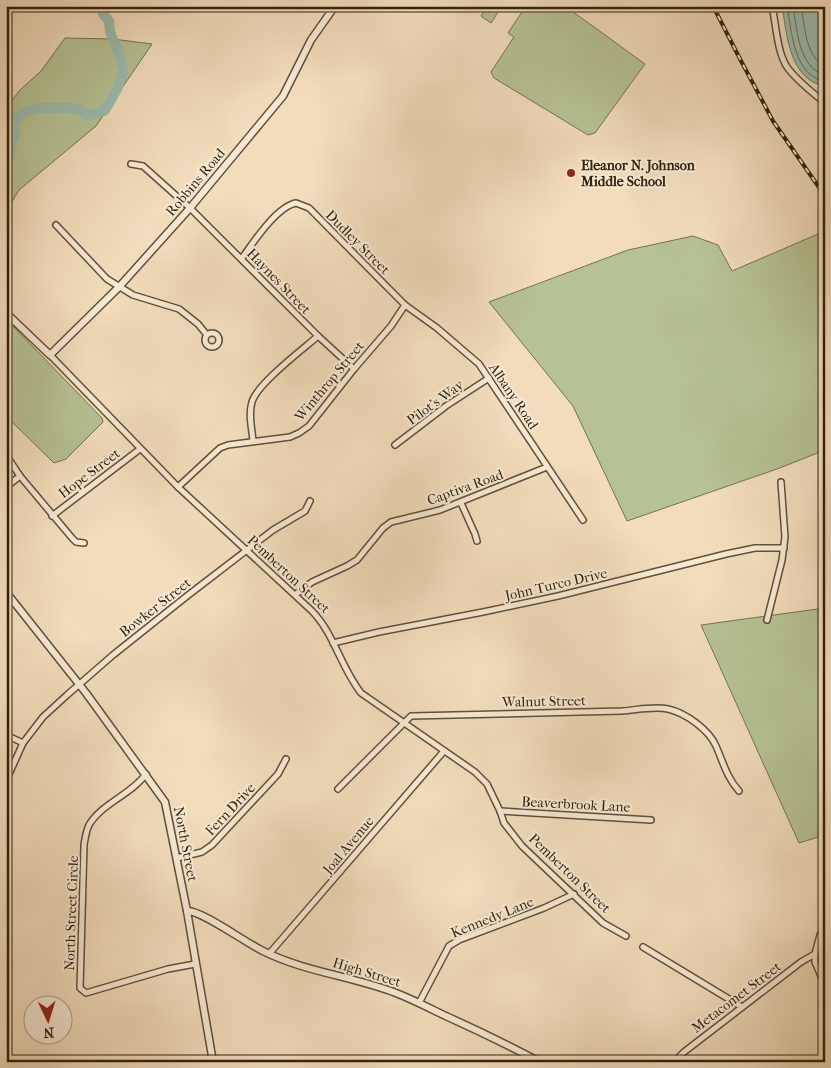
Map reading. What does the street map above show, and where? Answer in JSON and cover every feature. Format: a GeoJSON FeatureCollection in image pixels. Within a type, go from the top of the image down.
{"type":"FeatureCollection","features":[{"type":"Feature","properties":{"kind":"street","name":"Robbins Road"},"geometry":{"type":"LineString","coordinates":[[50,355],[119,287],[190,208],[283,96],[294,71],[316,31],[335,6]]}},
{"type":"Feature","properties":{"kind":"street"},"geometry":{"type":"LineString","coordinates":[[772,6],[782,56],[786,66],[825,102]]}},
{"type":"Feature","properties":{"kind":"street","name":"Haynes Street"},"geometry":{"type":"LineString","coordinates":[[131,164],[143,166],[190,208],[318,336],[354,368]]}},
{"type":"Feature","properties":{"kind":"street","name":"Dudley Street"},"geometry":{"type":"LineString","coordinates":[[242,258],[276,216],[292,203],[300,204],[309,208],[405,305]]}},
{"type":"Feature","properties":{"kind":"street"},"geometry":{"type":"LineString","coordinates":[[56,225],[107,280],[133,295],[179,309],[198,324],[207,335]]}},
{"type":"Feature","properties":{"kind":"street","name":"Winthrop Street"},"geometry":{"type":"LineString","coordinates":[[178,487],[220,448],[253,441],[290,437],[299,434],[309,426],[354,368],[391,326],[405,305]]}},
{"type":"Feature","properties":{"kind":"street","name":"Albany Road"},"geometry":{"type":"LineString","coordinates":[[405,305],[420,314],[479,364],[583,520]]}},
{"type":"Feature","properties":{"kind":"street","name":"Pemberton Street"},"geometry":{"type":"LineString","coordinates":[[6,313],[50,355],[178,487],[296,594],[325,625],[347,675],[360,693],[469,766],[488,784],[504,823],[522,846],[603,923],[626,936]]}},
{"type":"Feature","properties":{"kind":"street"},"geometry":{"type":"LineString","coordinates":[[253,441],[250,414],[254,396],[272,376],[318,336]]}},
{"type":"Feature","properties":{"kind":"street","name":"Pilot's Way"},"geometry":{"type":"LineString","coordinates":[[395,445],[446,406],[489,378]]}},
{"type":"Feature","properties":{"kind":"street","name":"Hope Street"},"geometry":{"type":"LineString","coordinates":[[52,516],[140,449]]}},
{"type":"Feature","properties":{"kind":"street"},"geometry":{"type":"LineString","coordinates":[[6,456],[52,516],[76,542],[84,543]]}},
{"type":"Feature","properties":{"kind":"street","name":"Captiva Road"},"geometry":{"type":"LineString","coordinates":[[296,594],[312,582],[357,560],[383,528],[391,522],[461,503],[547,467]]}},
{"type":"Feature","properties":{"kind":"street"},"geometry":{"type":"LineString","coordinates":[[6,488],[20,476]]}},
{"type":"Feature","properties":{"kind":"street"},"geometry":{"type":"LineString","coordinates":[[767,620],[784,548],[781,482]]}},
{"type":"Feature","properties":{"kind":"street","name":"Bowker Street"},"geometry":{"type":"LineString","coordinates":[[6,781],[23,743],[43,717],[141,632],[273,530],[305,511],[310,502]]}},
{"type":"Feature","properties":{"kind":"street"},"geometry":{"type":"LineString","coordinates":[[461,503],[477,541]]}},
{"type":"Feature","properties":{"kind":"street","name":"John Turco Drive"},"geometry":{"type":"LineString","coordinates":[[333,643],[548,598],[726,554],[755,548],[784,548]]}},
{"type":"Feature","properties":{"kind":"street","name":"North Street"},"geometry":{"type":"LineString","coordinates":[[6,592],[79,684],[165,802],[177,858],[213,1062]]}},
{"type":"Feature","properties":{"kind":"street","name":"Walnut Street"},"geometry":{"type":"LineString","coordinates":[[338,789],[351,778],[408,718],[414,716],[648,709],[671,710],[703,727],[711,736],[728,777],[738,791]]}},
{"type":"Feature","properties":{"kind":"street"},"geometry":{"type":"LineString","coordinates":[[6,735],[23,743]]}},
{"type":"Feature","properties":{"kind":"street","name":"Joal Avenue"},"geometry":{"type":"LineString","coordinates":[[269,954],[444,751]]}},
{"type":"Feature","properties":{"kind":"street","name":"Fern Drive"},"geometry":{"type":"LineString","coordinates":[[177,858],[202,852],[212,845],[278,774],[286,759]]}},
{"type":"Feature","properties":{"kind":"street","name":"North Street Circle"},"geometry":{"type":"LineString","coordinates":[[146,774],[141,782],[98,813],[88,826],[84,845],[80,988],[86,992],[151,973],[195,964]]}},
{"type":"Feature","properties":{"kind":"street","name":"Beaverbrook Lane"},"geometry":{"type":"LineString","coordinates":[[500,811],[651,820]]}},
{"type":"Feature","properties":{"kind":"street","name":"Kennedy Lane"},"geometry":{"type":"LineString","coordinates":[[419,1003],[449,946],[459,940],[544,908],[574,894]]}},
{"type":"Feature","properties":{"kind":"street","name":"High Street"},"geometry":{"type":"LineString","coordinates":[[186,911],[192,910],[244,941],[294,965],[396,993],[540,1062]]}},
{"type":"Feature","properties":{"kind":"street"},"geometry":{"type":"LineString","coordinates":[[825,929],[820,935],[815,954],[815,962],[821,976],[825,977]]}},
{"type":"Feature","properties":{"kind":"street"},"geometry":{"type":"LineString","coordinates":[[643,947],[742,1007]]}},
{"type":"Feature","properties":{"kind":"street","name":"Metacomet Street"},"geometry":{"type":"LineString","coordinates":[[674,1062],[742,1007],[801,962],[815,954]]}},
{"type":"Feature","properties":{"kind":"green space"},"geometry":{"type":"Polygon","coordinates":[[[488,6],[502,6],[491,23],[481,16],[488,6]]]}},
{"type":"Feature","properties":{"kind":"green space"},"geometry":{"type":"Polygon","coordinates":[[[526,6],[565,6],[645,64],[595,133],[588,135],[494,78],[491,72],[514,37],[508,33],[526,6]]]}},
{"type":"Feature","properties":{"kind":"green space"},"geometry":{"type":"Polygon","coordinates":[[[65,38],[113,39],[152,44],[96,126],[19,190],[6,212],[6,109],[19,91],[41,71],[65,38]]]}},
{"type":"Feature","properties":{"kind":"green space"},"geometry":{"type":"Polygon","coordinates":[[[825,231],[825,450],[777,469],[627,521],[573,406],[489,302],[628,250],[693,236],[718,245],[732,271],[825,231]]]}},
{"type":"Feature","properties":{"kind":"green space"},"geometry":{"type":"Polygon","coordinates":[[[6,319],[102,418],[103,422],[66,459],[54,463],[6,416],[6,319]]]}},
{"type":"Feature","properties":{"kind":"green space"},"geometry":{"type":"Polygon","coordinates":[[[825,608],[825,835],[799,843],[701,625],[825,608]]]}},
{"type":"Feature","properties":{"kind":"water"},"geometry":{"type":"Polygon","coordinates":[[[782,6],[825,6],[825,86],[813,82],[804,75],[797,65],[788,42],[782,6]]]}},
{"type":"Feature","properties":{"kind":"waterway"},"geometry":{"type":"LineString","coordinates":[[6,162],[10,156],[11,144],[15,134],[14,125],[17,118],[24,112],[37,108],[72,108],[79,109],[85,115],[89,115],[104,111],[107,107],[117,89],[123,72],[121,58],[110,32],[109,21],[103,14],[103,6]]}},
{"type":"Feature","properties":{"kind":"railway"},"geometry":{"type":"LineString","coordinates":[[713,6],[773,121],[825,196]]}},
{"type":"Feature","properties":{"kind":"place","name":"Eleanor N. Johnson Middle School"},"geometry":{"type":"Point","coordinates":[571,173]}}]}
